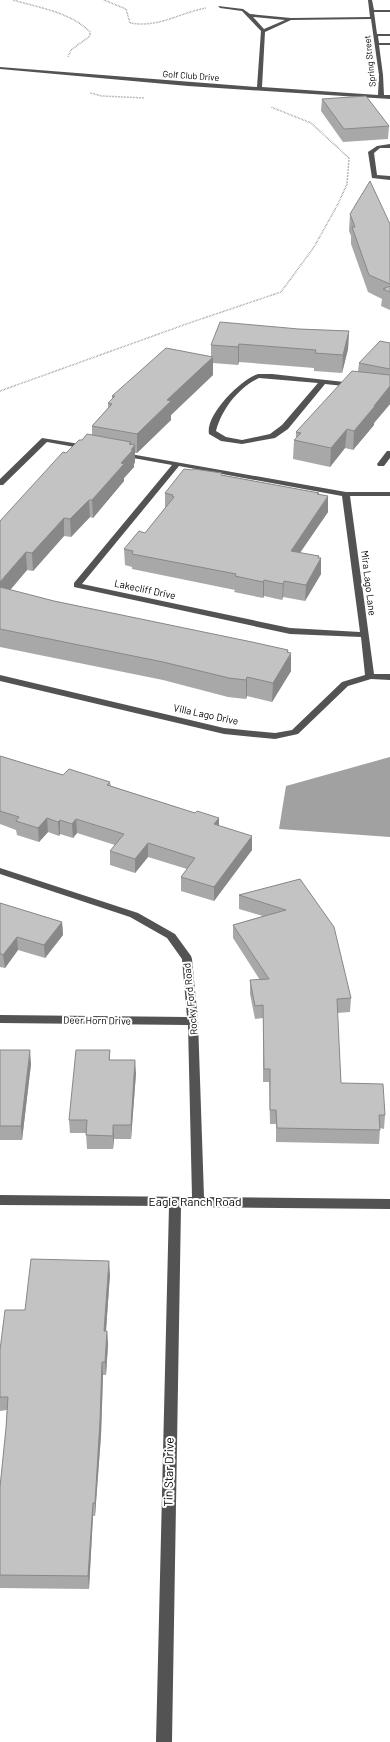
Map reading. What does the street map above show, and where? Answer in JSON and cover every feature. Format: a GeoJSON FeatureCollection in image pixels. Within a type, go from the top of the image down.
{"type":"FeatureCollection","features":[{"type":"Feature","properties":{"kind":"street","name":"Spring Street"},"geometry":{"type":"LineString","coordinates":[[370,0],[376,44],[383,75],[381,97]]}},
{"type":"Feature","properties":{"kind":"street"},"geometry":{"type":"LineString","coordinates":[[220,7],[236,8],[248,15],[261,27],[263,31],[259,90]]}},
{"type":"Feature","properties":{"kind":"street"},"geometry":{"type":"LineString","coordinates":[[371,11],[390,11]]}},
{"type":"Feature","properties":{"kind":"street"},"geometry":{"type":"LineString","coordinates":[[248,15],[291,20],[373,18]]}},
{"type":"Feature","properties":{"kind":"street"},"geometry":{"type":"LineString","coordinates":[[263,31],[291,20]]}},
{"type":"Feature","properties":{"kind":"street"},"geometry":{"type":"LineString","coordinates":[[375,35],[390,35]]}},
{"type":"Feature","properties":{"kind":"street"},"geometry":{"type":"LineString","coordinates":[[376,44],[390,44]]}},
{"type":"Feature","properties":{"kind":"street","name":"Golf Club Drive"},"geometry":{"type":"LineString","coordinates":[[0,68],[259,90],[390,97]]}},
{"type":"Feature","properties":{"kind":"street"},"geometry":{"type":"LineString","coordinates":[[390,146],[379,147],[371,152],[374,177],[390,178]]}},
{"type":"Feature","properties":{"kind":"street"},"geometry":{"type":"LineString","coordinates":[[323,382],[285,427],[272,436],[242,442],[224,439],[212,432],[213,424],[231,396],[256,377],[272,376],[358,385]]}},
{"type":"Feature","properties":{"kind":"street"},"geometry":{"type":"LineString","coordinates":[[0,483],[46,440],[92,448]]}},
{"type":"Feature","properties":{"kind":"street"},"geometry":{"type":"LineString","coordinates":[[115,452],[346,494],[390,494]]}},
{"type":"Feature","properties":{"kind":"street"},"geometry":{"type":"LineString","coordinates":[[381,464],[390,453]]}},
{"type":"Feature","properties":{"kind":"street","name":"Lakecliff Drive"},"geometry":{"type":"LineString","coordinates":[[177,464],[77,585],[290,631],[365,635]]}},
{"type":"Feature","properties":{"kind":"street","name":"Mira Lago Lane"},"geometry":{"type":"LineString","coordinates":[[346,494],[370,676]]}},
{"type":"Feature","properties":{"kind":"street","name":"Villa Lago Drive"},"geometry":{"type":"LineString","coordinates":[[0,678],[224,731],[275,736],[295,732],[345,684],[370,676],[390,677]]}},
{"type":"Feature","properties":{"kind":"street","name":"Rocky Ford Road"},"geometry":{"type":"LineString","coordinates":[[0,871],[134,916],[171,936],[187,959],[193,1021],[198,1202]]}},
{"type":"Feature","properties":{"kind":"street","name":"Deer Horn Drive"},"geometry":{"type":"LineString","coordinates":[[0,1019],[193,1021]]}},
{"type":"Feature","properties":{"kind":"street","name":"Eagle Ranch Road"},"geometry":{"type":"LineString","coordinates":[[0,1200],[390,1204]]}},
{"type":"Feature","properties":{"kind":"street","name":"Tin Star Drive"},"geometry":{"type":"LineString","coordinates":[[164,1742],[175,1202]]}},
{"type":"Feature","properties":{"kind":"path"},"geometry":{"type":"LineString","coordinates":[[13,0],[74,20],[85,25],[90,32],[90,36],[71,50],[65,62],[54,73]]}},
{"type":"Feature","properties":{"kind":"path"},"geometry":{"type":"LineString","coordinates":[[104,0],[126,9],[130,23],[148,26],[177,17],[192,10],[220,7]]}},
{"type":"Feature","properties":{"kind":"path"},"geometry":{"type":"LineString","coordinates":[[87,92],[102,96],[148,98]]}},
{"type":"Feature","properties":{"kind":"path"},"geometry":{"type":"LineString","coordinates":[[0,391],[185,324],[281,292],[314,247],[338,204],[347,184],[349,158],[312,123],[282,110],[267,106]]}},
{"type":"Feature","properties":{"kind":"shaded area"},"geometry":{"type":"Polygon","coordinates":[[[390,757],[390,837],[279,829],[286,786],[390,757]]]}},
{"type":"Feature","properties":{"kind":"building"},"geometry":{"type":"Polygon","coordinates":[[[366,96],[389,126],[344,129],[322,99],[366,96]]]}},
{"type":"Feature","properties":{"kind":"building"},"geometry":{"type":"Polygon","coordinates":[[[370,181],[390,224],[390,284],[369,275],[352,227],[355,227],[350,214],[370,181]]]}},
{"type":"Feature","properties":{"kind":"building"},"geometry":{"type":"Polygon","coordinates":[[[390,286],[390,292],[383,289],[390,286]]]}},
{"type":"Feature","properties":{"kind":"building"},"geometry":{"type":"Polygon","coordinates":[[[220,322],[299,329],[349,331],[343,355],[315,353],[316,350],[239,344],[238,347],[211,345],[220,322]]]}},
{"type":"Feature","properties":{"kind":"building"},"geometry":{"type":"Polygon","coordinates":[[[380,341],[390,343],[390,369],[359,363],[380,341]]]}},
{"type":"Feature","properties":{"kind":"building"},"geometry":{"type":"Polygon","coordinates":[[[166,348],[213,357],[167,400],[171,401],[137,434],[92,426],[112,404],[108,403],[115,396],[112,396],[166,348]]]}},
{"type":"Feature","properties":{"kind":"building"},"geometry":{"type":"Polygon","coordinates":[[[352,371],[390,375],[390,386],[354,431],[347,429],[331,448],[294,440],[301,433],[296,432],[352,371]]]}},
{"type":"Feature","properties":{"kind":"building"},"geometry":{"type":"Polygon","coordinates":[[[87,434],[131,442],[129,444],[135,445],[131,450],[133,450],[121,463],[124,464],[92,500],[89,500],[70,519],[64,518],[32,553],[26,552],[0,582],[0,521],[63,452],[66,453],[87,434]]]}},
{"type":"Feature","properties":{"kind":"building"},"geometry":{"type":"Polygon","coordinates":[[[184,469],[222,473],[221,475],[319,493],[317,494],[328,496],[291,551],[319,556],[318,558],[321,558],[306,585],[284,581],[283,584],[264,580],[263,582],[235,576],[236,574],[132,554],[133,551],[124,549],[139,531],[145,533],[174,497],[172,496],[173,495],[165,493],[184,469]]]}},
{"type":"Feature","properties":{"kind":"building"},"geometry":{"type":"Polygon","coordinates":[[[0,587],[54,601],[288,650],[287,652],[291,653],[273,683],[247,677],[246,680],[229,678],[163,662],[0,629],[0,587]]]}},
{"type":"Feature","properties":{"kind":"building"},"geometry":{"type":"Polygon","coordinates":[[[0,756],[63,775],[69,769],[110,782],[107,785],[195,813],[197,811],[219,818],[214,824],[252,836],[214,887],[181,877],[195,858],[148,843],[135,859],[110,851],[124,834],[76,819],[72,824],[60,820],[58,822],[47,818],[38,828],[16,821],[19,817],[0,811],[0,756]]]}},
{"type":"Feature","properties":{"kind":"building"},"geometry":{"type":"Polygon","coordinates":[[[300,879],[334,927],[351,998],[337,999],[341,1083],[383,1084],[385,1115],[379,1115],[380,1130],[277,1128],[276,1110],[270,1110],[270,1069],[264,1069],[263,1005],[255,1006],[250,980],[269,979],[233,925],[286,910],[239,895],[300,879]]]}},
{"type":"Feature","properties":{"kind":"building"},"geometry":{"type":"Polygon","coordinates":[[[0,903],[62,922],[44,945],[17,937],[3,955],[0,953],[0,903]]]}},
{"type":"Feature","properties":{"kind":"building"},"geometry":{"type":"Polygon","coordinates":[[[0,1050],[30,1050],[21,1126],[0,1126],[0,1050]]]}},
{"type":"Feature","properties":{"kind":"building"},"geometry":{"type":"Polygon","coordinates":[[[76,1050],[110,1050],[109,1060],[135,1060],[131,1125],[113,1125],[113,1136],[86,1135],[87,1120],[69,1120],[76,1050]]]}},
{"type":"Feature","properties":{"kind":"building"},"geometry":{"type":"Polygon","coordinates":[[[31,1259],[109,1261],[104,1331],[107,1331],[105,1362],[102,1362],[95,1503],[93,1503],[88,1576],[0,1575],[0,1487],[8,1397],[0,1397],[0,1350],[5,1310],[25,1310],[31,1259]]]}}]}
